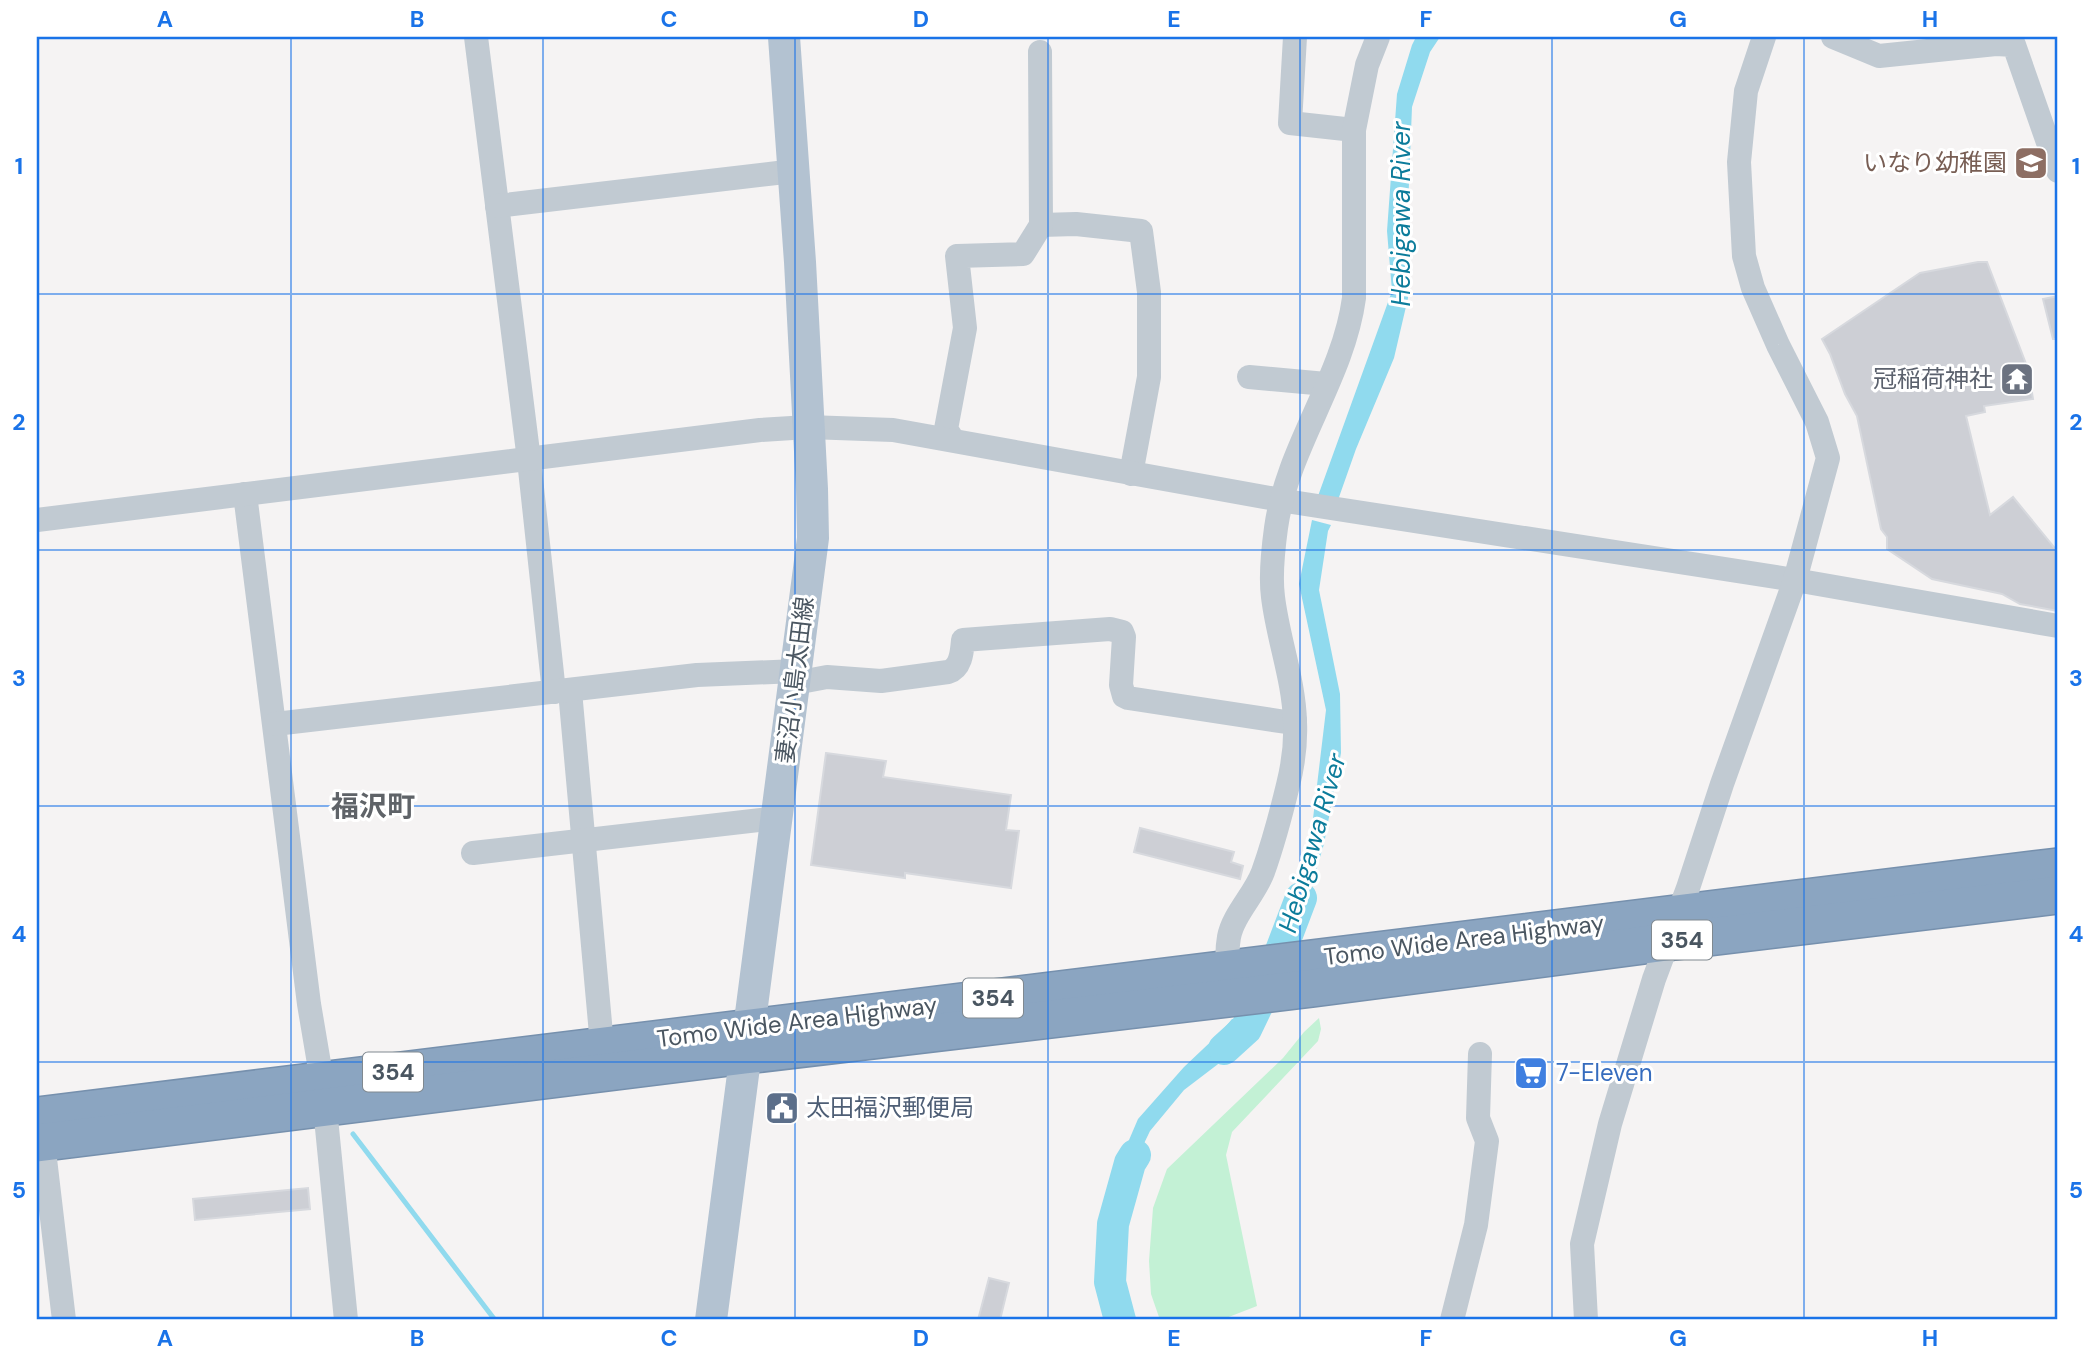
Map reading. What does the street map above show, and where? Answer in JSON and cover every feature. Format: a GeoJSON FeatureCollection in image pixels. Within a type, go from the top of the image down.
{"type":"FeatureCollection","features":[{"type":"Feature","properties":{"kind":"highway","name":"Tomo Wide Area Highway"},"geometry":{"type":"LineString","coordinates":[[39,1133],[323,1094],[1225,979],[1312,973],[1672,928],[2058,867]]}},
{"type":"Feature","properties":{"kind":"highway","name":"Tomo Wide Area Highway"},"geometry":{"type":"LineString","coordinates":[[1672,928],[2058,895]]}},
{"type":"Feature","properties":{"kind":"highway","name":"Tomo Wide Area Highway"},"geometry":{"type":"LineString","coordinates":[[323,1094],[603,1045],[747,1041]]}},
{"type":"Feature","properties":{"kind":"main road","name":"妻沼小島太田線"},"geometry":{"type":"LineString","coordinates":[[711,1320],[813,538],[794,172],[784,37]]}},
{"type":"Feature","properties":{"kind":"street"},"geometry":{"type":"LineString","coordinates":[[477,37],[529,460],[585,840],[603,1045]]}},
{"type":"Feature","properties":{"kind":"street"},"geometry":{"type":"LineString","coordinates":[[1295,37],[1290,123],[1354,130]]}},
{"type":"Feature","properties":{"kind":"street"},"geometry":{"type":"LineString","coordinates":[[1225,979],[1229,935],[1262,873],[1279,820],[1293,753],[1295,720],[1273,594],[1272,564],[1276,527],[1287,501],[1290,473],[1344,343],[1354,298],[1354,130],[1367,65],[1378,37]]}},
{"type":"Feature","properties":{"kind":"street"},"geometry":{"type":"LineString","coordinates":[[1586,1320],[1582,1244],[1610,1124],[1672,928],[1795,580],[1828,458],[1817,422],[1753,288],[1744,256],[1739,162],[1746,91],[1764,37]]}},
{"type":"Feature","properties":{"kind":"street"},"geometry":{"type":"LineString","coordinates":[[1833,37],[1879,56],[1996,44],[2014,45],[2058,171]]}},
{"type":"Feature","properties":{"kind":"street"},"geometry":{"type":"LineString","coordinates":[[953,440],[946,429],[965,328],[957,256],[1023,254],[1041,225],[1041,52]]}},
{"type":"Feature","properties":{"kind":"street"},"geometry":{"type":"LineString","coordinates":[[497,206],[794,172]]}},
{"type":"Feature","properties":{"kind":"street"},"geometry":{"type":"LineString","coordinates":[[1041,225],[1076,224],[1141,231],[1149,292],[1149,377],[1131,474]]}},
{"type":"Feature","properties":{"kind":"street"},"geometry":{"type":"LineString","coordinates":[[1249,377],[1326,384]]}},
{"type":"Feature","properties":{"kind":"street"},"geometry":{"type":"LineString","coordinates":[[37,520],[760,430],[808,427],[893,430],[1287,501],[1795,580],[2058,626]]}},
{"type":"Feature","properties":{"kind":"street"},"geometry":{"type":"LineString","coordinates":[[245,494],[309,1004],[323,1094],[346,1320]]}},
{"type":"Feature","properties":{"kind":"street"},"geometry":{"type":"LineString","coordinates":[[275,724],[697,675],[827,677],[881,681],[954,670],[958,664],[963,640],[1110,629],[1122,632],[1124,637],[1121,685],[1124,696],[1286,722],[1295,720]]}},
{"type":"Feature","properties":{"kind":"street"},"geometry":{"type":"LineString","coordinates":[[473,853],[777,818]]}},
{"type":"Feature","properties":{"kind":"street"},"geometry":{"type":"LineString","coordinates":[[1452,1320],[1476,1225],[1487,1141],[1478,1118],[1480,1054]]}},
{"type":"Feature","properties":{"kind":"street"},"geometry":{"type":"LineString","coordinates":[[39,1133],[64,1320]]}},
{"type":"Feature","properties":{"kind":"green space"},"geometry":{"type":"Polygon","coordinates":[[[1319,1018],[1321,1029],[1318,1041],[1232,1132],[1226,1155],[1257,1306],[1221,1320],[1160,1320],[1151,1294],[1149,1261],[1153,1208],[1167,1169],[1283,1058],[1319,1018]]]}},
{"type":"Feature","properties":{"kind":"water"},"geometry":{"type":"Polygon","coordinates":[[[1416,37],[1440,37],[1430,52],[1412,107],[1406,259],[1408,298],[1394,358],[1338,500],[1318,496],[1392,291],[1387,231],[1397,94],[1416,37]]]}},
{"type":"Feature","properties":{"kind":"water"},"geometry":{"type":"Polygon","coordinates":[[[1312,520],[1331,525],[1319,590],[1340,694],[1341,753],[1324,844],[1296,937],[1279,939],[1312,827],[1326,710],[1299,584],[1312,520]]]}},
{"type":"Feature","properties":{"kind":"water"},"geometry":{"type":"Polygon","coordinates":[[[1265,1015],[1226,1058],[1184,1090],[1150,1131],[1125,1183],[1113,1224],[1114,1265],[1121,1295],[1116,1304],[1124,1320],[1107,1320],[1103,1309],[1098,1251],[1105,1196],[1138,1119],[1232,1019],[1265,1015]]]}},
{"type":"Feature","properties":{"kind":"building"},"geometry":{"type":"Polygon","coordinates":[[[1987,262],[2028,369],[2033,399],[1984,406],[1985,412],[1966,416],[1990,515],[2013,497],[2058,552],[2058,611],[2020,604],[2002,594],[1932,579],[1887,549],[1887,537],[1881,529],[1857,416],[1822,339],[1920,273],[1987,262]]]}},
{"type":"Feature","properties":{"kind":"building"},"geometry":{"type":"Polygon","coordinates":[[[2058,296],[2058,339],[2053,339],[2043,299],[2058,296]]]}},
{"type":"Feature","properties":{"kind":"building"},"geometry":{"type":"Polygon","coordinates":[[[826,753],[886,761],[883,777],[1011,795],[1006,830],[1019,831],[1011,888],[905,873],[905,878],[811,865],[826,753]]]}},
{"type":"Feature","properties":{"kind":"building"},"geometry":{"type":"Polygon","coordinates":[[[1140,828],[1234,852],[1231,862],[1243,866],[1240,879],[1134,852],[1140,828]]]}},
{"type":"Feature","properties":{"kind":"building"},"geometry":{"type":"Polygon","coordinates":[[[308,1188],[310,1209],[195,1220],[193,1199],[308,1188]]]}},
{"type":"Feature","properties":{"kind":"building"},"geometry":{"type":"Polygon","coordinates":[[[989,1278],[1009,1283],[1000,1320],[978,1320],[989,1278]]]}},
{"type":"Feature","properties":{"kind":"waterway","name":"Hebigawa River"},"geometry":{"type":"LineString","coordinates":[[1224,1049],[1246,1029],[1271,977],[1301,898]]}},
{"type":"Feature","properties":{"kind":"waterway"},"geometry":{"type":"LineString","coordinates":[[353,1134],[495,1320]]}},
{"type":"Feature","properties":{"kind":"waterway","name":"Hebigawa River"},"geometry":{"type":"LineString","coordinates":[[1120,1320],[1110,1282],[1113,1224],[1130,1163],[1135,1155]]}},
{"type":"Feature","properties":{"kind":"place","name":"いなり幼稚園"},"geometry":{"type":"Point","coordinates":[2031,163]}},
{"type":"Feature","properties":{"kind":"place","name":"冠稲荷神社"},"geometry":{"type":"Point","coordinates":[2017,379]}},
{"type":"Feature","properties":{"kind":"place","name":"7-Eleven"},"geometry":{"type":"Point","coordinates":[1531,1073]}},
{"type":"Feature","properties":{"kind":"place","name":"太田福沢郵便局"},"geometry":{"type":"Point","coordinates":[782,1108]}},
{"type":"Feature","properties":{"kind":"district","name":"福沢町"},"geometry":{"type":"Point","coordinates":[373,806]}}]}
